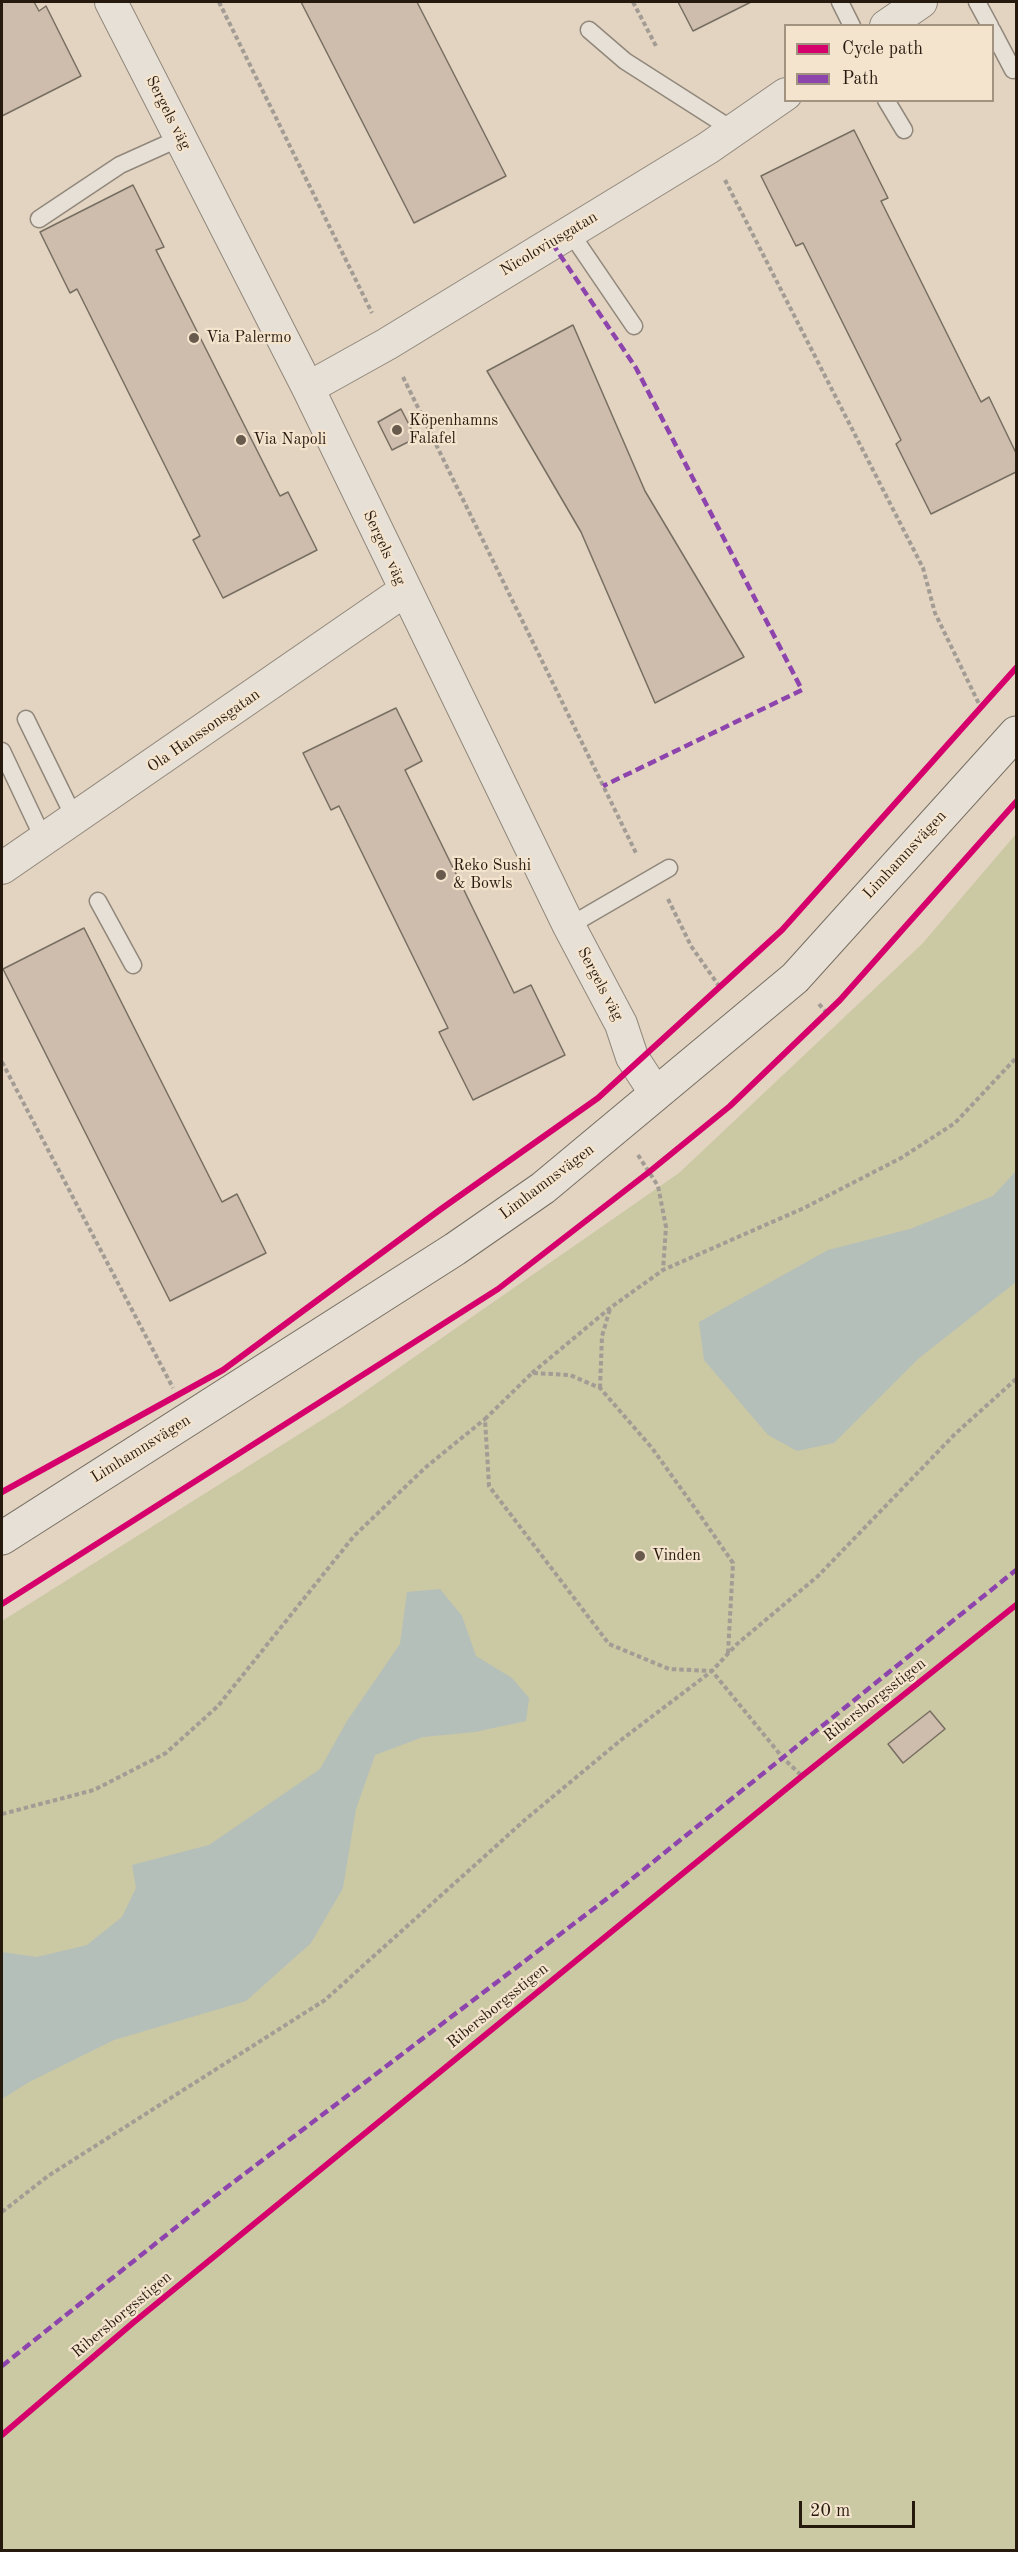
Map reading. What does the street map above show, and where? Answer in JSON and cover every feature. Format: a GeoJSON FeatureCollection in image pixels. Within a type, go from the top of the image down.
{"type":"FeatureCollection","features":[{"type":"Feature","properties":{"kind":"main road","name":"Limhamnsvägen"},"geometry":{"type":"LineString","coordinates":[[2,1538],[455,1250],[543,1188],[618,1128],[795,978],[833,933],[1017,733]]}},
{"type":"Feature","properties":{"kind":"street","name":"Sergels väg"},"geometry":{"type":"LineString","coordinates":[[111,2],[308,388],[404,591],[569,926],[621,1024],[632,1057],[656,1094]]}},
{"type":"Feature","properties":{"kind":"street"},"geometry":{"type":"LineString","coordinates":[[889,24],[921,2]]}},
{"type":"Feature","properties":{"kind":"street","name":"Nicoloviusgatan"},"geometry":{"type":"LineString","coordinates":[[308,388],[387,344],[570,232],[721,139],[784,95]]}},
{"type":"Feature","properties":{"kind":"street","name":"Ola Hanssonsgatan"},"geometry":{"type":"LineString","coordinates":[[2,868],[404,591]]}},
{"type":"Feature","properties":{"kind":"lane"},"geometry":{"type":"LineString","coordinates":[[840,2],[851,24]]}},
{"type":"Feature","properties":{"kind":"lane"},"geometry":{"type":"LineString","coordinates":[[978,2],[989,24]]}},
{"type":"Feature","properties":{"kind":"lane"},"geometry":{"type":"LineString","coordinates":[[589,30],[625,61],[682,97],[721,139]]}},
{"type":"Feature","properties":{"kind":"lane"},"geometry":{"type":"LineString","coordinates":[[994,32],[1013,70]]}},
{"type":"Feature","properties":{"kind":"lane"},"geometry":{"type":"LineString","coordinates":[[887,102],[904,130]]}},
{"type":"Feature","properties":{"kind":"lane"},"geometry":{"type":"LineString","coordinates":[[39,219],[120,165],[180,138]]}},
{"type":"Feature","properties":{"kind":"lane"},"geometry":{"type":"LineString","coordinates":[[570,232],[634,326]]}},
{"type":"Feature","properties":{"kind":"lane"},"geometry":{"type":"LineString","coordinates":[[26,719],[75,819]]}},
{"type":"Feature","properties":{"kind":"lane"},"geometry":{"type":"LineString","coordinates":[[2,751],[44,840]]}},
{"type":"Feature","properties":{"kind":"lane"},"geometry":{"type":"LineString","coordinates":[[569,926],[663,872]]}},
{"type":"Feature","properties":{"kind":"lane"},"geometry":{"type":"LineString","coordinates":[[98,902],[133,965]]}},
{"type":"Feature","properties":{"kind":"path"},"geometry":{"type":"LineString","coordinates":[[219,2],[642,865],[663,872],[691,946],[719,986]]}},
{"type":"Feature","properties":{"kind":"path"},"geometry":{"type":"LineString","coordinates":[[633,2],[682,97]]}},
{"type":"Feature","properties":{"kind":"path"},"geometry":{"type":"LineString","coordinates":[[721,139],[923,568],[935,614],[981,708]]}},
{"type":"Feature","properties":{"kind":"path"},"geometry":{"type":"LineString","coordinates":[[973,717],[988,700]]}},
{"type":"Feature","properties":{"kind":"path"},"geometry":{"type":"LineString","coordinates":[[711,994],[728,978]]}},
{"type":"Feature","properties":{"kind":"path"},"geometry":{"type":"LineString","coordinates":[[818,1020],[833,1006]]}},
{"type":"Feature","properties":{"kind":"path"},"geometry":{"type":"LineString","coordinates":[[2,1815],[94,1790],[165,1753],[218,1706],[354,1536],[426,1467],[485,1419],[532,1373],[610,1308],[663,1270],[804,1208],[902,1158],[955,1123],[1017,1058]]}},
{"type":"Feature","properties":{"kind":"path"},"geometry":{"type":"LineString","coordinates":[[2,1062],[177,1396]]}},
{"type":"Feature","properties":{"kind":"path"},"geometry":{"type":"LineString","coordinates":[[618,1128],[658,1186],[666,1227],[663,1270]]}},
{"type":"Feature","properties":{"kind":"path"},"geometry":{"type":"LineString","coordinates":[[640,1179],[657,1165]]}},
{"type":"Feature","properties":{"kind":"path"},"geometry":{"type":"LineString","coordinates":[[600,1388],[602,1336],[610,1308]]}},
{"type":"Feature","properties":{"kind":"path"},"geometry":{"type":"LineString","coordinates":[[532,1373],[570,1375],[600,1388],[652,1448],[733,1563],[728,1654]]}},
{"type":"Feature","properties":{"kind":"path"},"geometry":{"type":"LineString","coordinates":[[2,2212],[48,2176],[325,2000],[526,1819],[621,1740],[712,1671],[728,1654],[818,1576],[955,1434],[1017,1378]]}},
{"type":"Feature","properties":{"kind":"path"},"geometry":{"type":"LineString","coordinates":[[485,1419],[489,1486],[609,1644],[669,1669],[712,1671],[783,1758],[802,1776]]}},
{"type":"Feature","properties":{"kind":"path"},"geometry":{"type":"LineString","coordinates":[[792,1783],[811,1768]]}},
{"type":"Feature","properties":{"kind":"shaded area"},"geometry":{"type":"Polygon","coordinates":[[[1016,834],[1016,2550],[2,2550],[2,1621],[344,1406],[679,1173],[922,944],[1016,834]]]}},
{"type":"Feature","properties":{"kind":"shaded area"},"geometry":{"type":"Polygon","coordinates":[[[1016,1171],[1016,1282],[919,1358],[834,1443],[797,1451],[768,1435],[704,1360],[699,1322],[828,1250],[910,1229],[993,1196],[1016,1171]]]}},
{"type":"Feature","properties":{"kind":"shaded area"},"geometry":{"type":"Polygon","coordinates":[[[440,1589],[462,1616],[476,1656],[512,1678],[529,1698],[526,1721],[475,1732],[423,1737],[375,1755],[356,1809],[343,1888],[311,1943],[246,2001],[114,2040],[29,2082],[2,2099],[2,1952],[37,1957],[87,1945],[122,1917],[136,1888],[132,1865],[209,1845],[320,1769],[347,1721],[400,1644],[407,1592],[440,1589]]]}},
{"type":"Feature","properties":{"kind":"building"},"geometry":{"type":"Polygon","coordinates":[[[2,2],[34,2],[39,11],[46,6],[81,76],[2,116],[2,2]]]}},
{"type":"Feature","properties":{"kind":"building"},"geometry":{"type":"Polygon","coordinates":[[[301,2],[417,2],[506,176],[414,223],[301,2]]]}},
{"type":"Feature","properties":{"kind":"building"},"geometry":{"type":"Polygon","coordinates":[[[678,2],[751,2],[693,31],[678,2]]]}},
{"type":"Feature","properties":{"kind":"building"},"geometry":{"type":"Polygon","coordinates":[[[854,130],[888,198],[881,201],[981,402],[989,397],[1016,453],[1016,472],[931,514],[896,444],[901,440],[803,243],[796,246],[761,176],[854,130]]]}},
{"type":"Feature","properties":{"kind":"building"},"geometry":{"type":"Polygon","coordinates":[[[133,185],[164,247],[156,250],[280,496],[288,492],[317,550],[223,598],[193,540],[200,536],[77,289],[70,293],[40,232],[133,185]]]}},
{"type":"Feature","properties":{"kind":"building"},"geometry":{"type":"Polygon","coordinates":[[[573,325],[645,491],[744,657],[655,703],[581,532],[487,371],[573,325]]]}},
{"type":"Feature","properties":{"kind":"building","name":"Köpenhamns Falafel"},"geometry":{"type":"Polygon","coordinates":[[[401,409],[416,438],[392,450],[378,422],[401,409]]]}},
{"type":"Feature","properties":{"kind":"building"},"geometry":{"type":"Polygon","coordinates":[[[396,708],[422,761],[405,770],[514,993],[531,985],[565,1055],[473,1100],[439,1032],[448,1028],[339,806],[331,810],[303,753],[396,708]]]}},
{"type":"Feature","properties":{"kind":"building"},"geometry":{"type":"Polygon","coordinates":[[[84,928],[222,1202],[237,1194],[266,1253],[170,1301],[3,969],[84,928]]]}},
{"type":"Feature","properties":{"kind":"building"},"geometry":{"type":"Polygon","coordinates":[[[930,1711],[945,1729],[903,1763],[888,1744],[930,1711]]]}},
{"type":"Feature","properties":{"kind":"marked path"},"geometry":{"type":"LineString","coordinates":[[552,243],[636,368],[802,690],[603,786]]}},
{"type":"Feature","properties":{"kind":"marked path"},"geometry":{"type":"LineString","coordinates":[[2,2366],[214,2197],[617,1891],[1016,1570]]}},
{"type":"Feature","properties":{"kind":"cycle path"},"geometry":{"type":"LineString","coordinates":[[2,1492],[223,1370],[441,1209],[598,1098],[782,930],[1016,668]]}},
{"type":"Feature","properties":{"kind":"cycle path"},"geometry":{"type":"LineString","coordinates":[[2,1604],[498,1289],[649,1172],[730,1106],[840,1000],[1016,802]]}},
{"type":"Feature","properties":{"kind":"cycle path","name":"Ribersborgsstigen"},"geometry":{"type":"LineString","coordinates":[[2,2435],[134,2322],[802,1776],[1016,1605]]}},
{"type":"Feature","properties":{"kind":"place","name":"Via Palermo"},"geometry":{"type":"Point","coordinates":[194,338]}},
{"type":"Feature","properties":{"kind":"place","name":"Köpenhamns Falafel"},"geometry":{"type":"Point","coordinates":[397,430]}},
{"type":"Feature","properties":{"kind":"place","name":"Via Napoli"},"geometry":{"type":"Point","coordinates":[241,440]}},
{"type":"Feature","properties":{"kind":"place","name":"Reko Sushi & Bowls"},"geometry":{"type":"Point","coordinates":[441,875]}},
{"type":"Feature","properties":{"kind":"place","name":"Vinden"},"geometry":{"type":"Point","coordinates":[640,1556]}}]}
